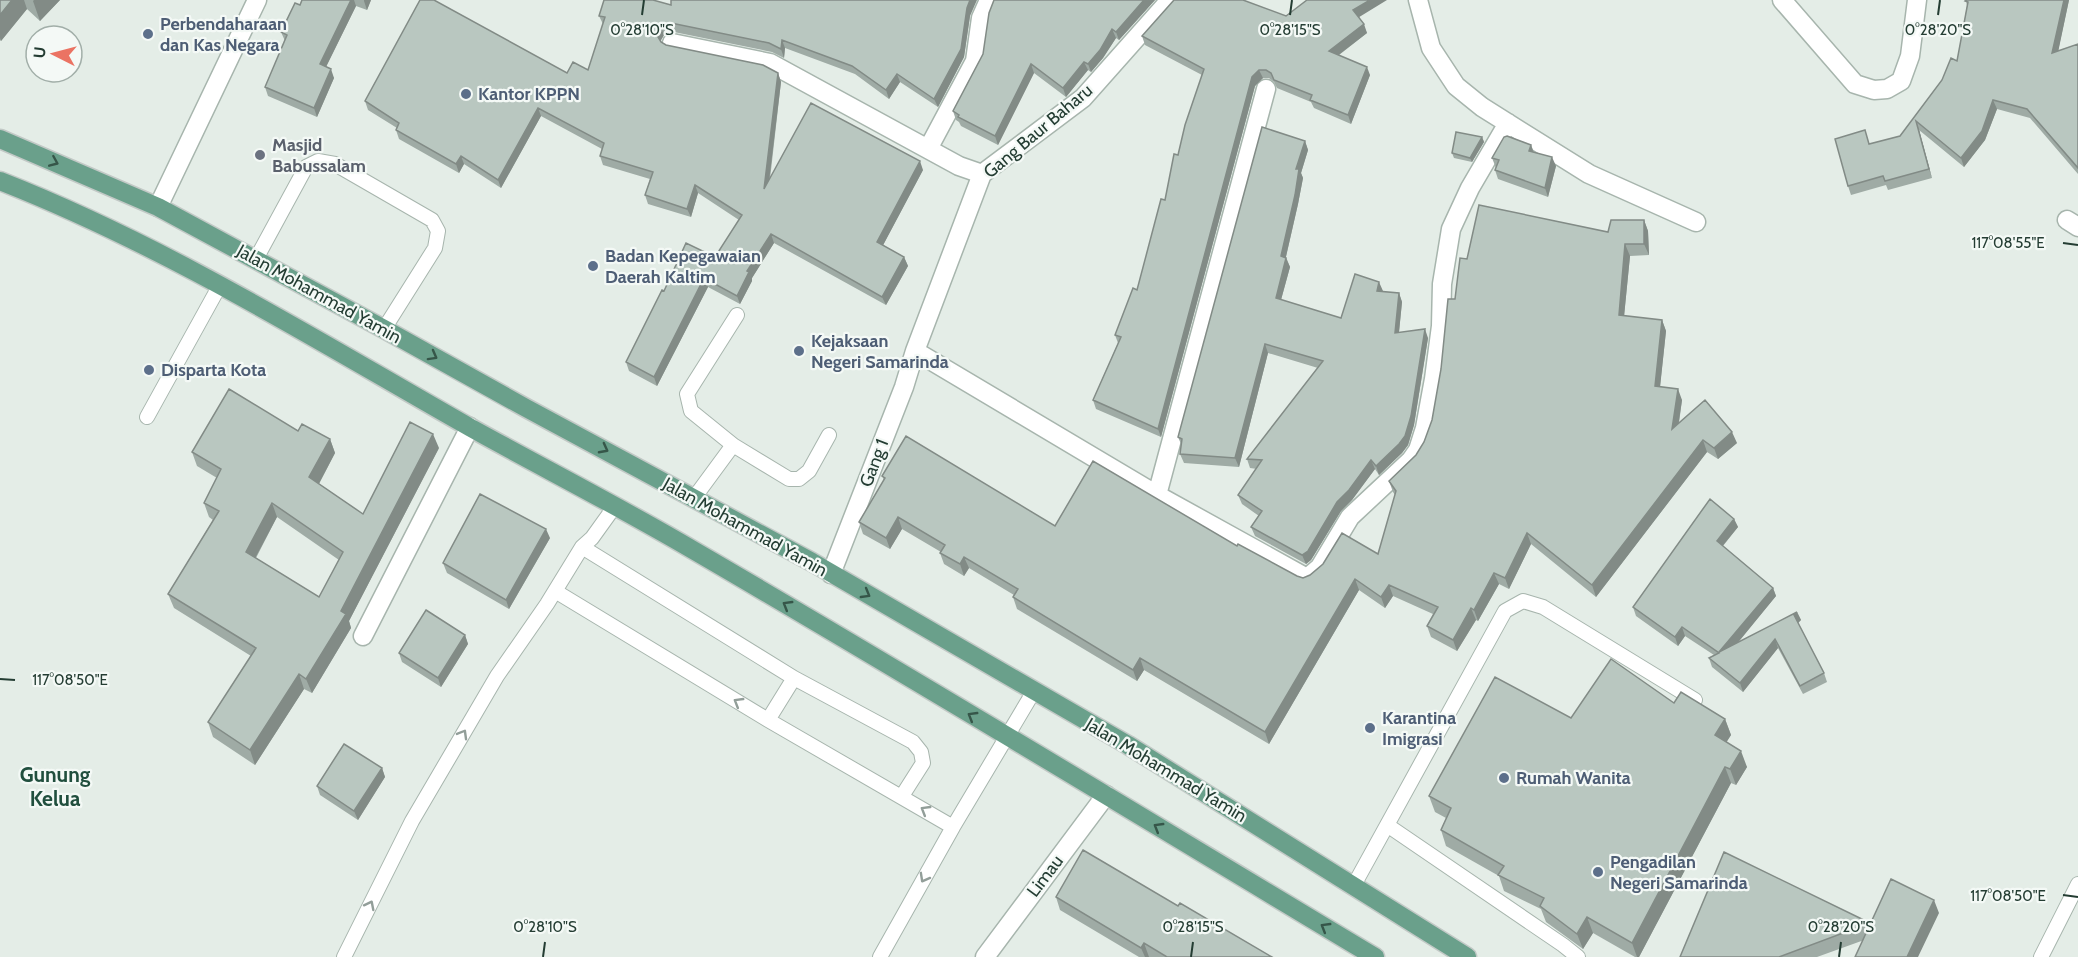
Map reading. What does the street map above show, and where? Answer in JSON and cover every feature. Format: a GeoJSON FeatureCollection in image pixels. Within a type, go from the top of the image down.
{"type":"FeatureCollection","features":[{"type":"Feature","properties":{"kind":"main road","name":"Jalan Mohammad Yamin"},"geometry":{"type":"LineString","coordinates":[[0,139],[158,207],[812,562],[1128,745],[1467,957]]}},
{"type":"Feature","properties":{"kind":"main road"},"geometry":{"type":"LineString","coordinates":[[0,181],[63,206],[143,244],[269,310],[470,427],[705,557],[1375,957]]}},
{"type":"Feature","properties":{"kind":"street"},"geometry":{"type":"LineString","coordinates":[[158,207],[257,0]]}},
{"type":"Feature","properties":{"kind":"street"},"geometry":{"type":"LineString","coordinates":[[928,149],[975,61],[981,18],[989,0]]}},
{"type":"Feature","properties":{"kind":"street","name":"Gang Baur Baharu"},"geometry":{"type":"LineString","coordinates":[[915,351],[982,174],[1083,98],[1170,0]]}},
{"type":"Feature","properties":{"kind":"street"},"geometry":{"type":"LineString","coordinates":[[1418,0],[1431,48],[1442,67],[1456,86],[1482,107],[1589,174],[1696,222]]}},
{"type":"Feature","properties":{"kind":"street"},"geometry":{"type":"LineString","coordinates":[[1782,0],[1855,84],[1874,90],[1887,89],[1901,81],[1910,56],[1917,0]]}},
{"type":"Feature","properties":{"kind":"street"},"geometry":{"type":"LineString","coordinates":[[672,43],[770,63],[959,166],[982,174]]}},
{"type":"Feature","properties":{"kind":"street"},"geometry":{"type":"LineString","coordinates":[[1157,495],[1266,89]]}},
{"type":"Feature","properties":{"kind":"street"},"geometry":{"type":"LineString","coordinates":[[915,351],[1157,495],[1307,578],[1320,567],[1350,517],[1411,460],[1418,450],[1425,428],[1434,380],[1441,326],[1442,284],[1451,229],[1470,188],[1508,123]]}},
{"type":"Feature","properties":{"kind":"street","name":"Gang 1"},"geometry":{"type":"LineString","coordinates":[[831,574],[904,387],[915,351]]}},
{"type":"Feature","properties":{"kind":"street"},"geometry":{"type":"LineString","coordinates":[[363,636],[470,427]]}},
{"type":"Feature","properties":{"kind":"street","name":"Limau"},"geometry":{"type":"LineString","coordinates":[[985,957],[1106,795]]}},
{"type":"Feature","properties":{"kind":"lane"},"geometry":{"type":"LineString","coordinates":[[256,259],[306,166],[318,161],[335,164],[432,220],[438,231],[435,248],[384,329]]}},
{"type":"Feature","properties":{"kind":"lane"},"geometry":{"type":"LineString","coordinates":[[147,417],[220,285]]}},
{"type":"Feature","properties":{"kind":"lane"},"geometry":{"type":"LineString","coordinates":[[737,315],[687,393],[691,411],[733,445],[789,479],[799,479],[808,471],[829,435]]}},
{"type":"Feature","properties":{"kind":"lane"},"geometry":{"type":"LineString","coordinates":[[694,498],[733,445]]}},
{"type":"Feature","properties":{"kind":"lane"},"geometry":{"type":"LineString","coordinates":[[344,957],[412,821],[497,676],[582,547],[592,538],[615,506]]}},
{"type":"Feature","properties":{"kind":"lane"},"geometry":{"type":"LineString","coordinates":[[582,547],[794,678],[914,742],[921,752],[923,763],[902,796]]}},
{"type":"Feature","properties":{"kind":"lane"},"geometry":{"type":"LineString","coordinates":[[555,591],[768,720],[953,827]]}},
{"type":"Feature","properties":{"kind":"lane"},"geometry":{"type":"LineString","coordinates":[[1354,885],[1505,611],[1523,601],[1543,606],[1710,710]]}},
{"type":"Feature","properties":{"kind":"lane"},"geometry":{"type":"LineString","coordinates":[[768,720],[794,678]]}},
{"type":"Feature","properties":{"kind":"lane"},"geometry":{"type":"LineString","coordinates":[[880,957],[953,827],[1034,691]]}},
{"type":"Feature","properties":{"kind":"lane"},"geometry":{"type":"LineString","coordinates":[[1387,825],[1578,957]]}},
{"type":"Feature","properties":{"kind":"lane"},"geometry":{"type":"LineString","coordinates":[[2041,957],[2078,884]]}},
{"type":"Feature","properties":{"kind":"building"},"geometry":{"type":"Polygon","coordinates":[[[0,0],[12,0],[0,15],[0,0]]]}},
{"type":"Feature","properties":{"kind":"building"},"geometry":{"type":"Polygon","coordinates":[[[302,0],[351,0],[320,64],[331,69],[314,108],[265,87],[287,35],[281,32],[295,3],[300,5],[302,0]]]}},
{"type":"Feature","properties":{"kind":"building"},"geometry":{"type":"Polygon","coordinates":[[[420,0],[434,0],[567,73],[573,62],[588,70],[605,17],[599,16],[604,0],[653,0],[671,5],[671,0],[970,0],[961,49],[934,99],[897,74],[886,90],[852,66],[782,40],[781,49],[769,43],[671,23],[661,27],[658,37],[666,45],[763,65],[778,73],[764,189],[811,103],[920,161],[877,242],[904,257],[882,297],[771,234],[747,271],[749,272],[737,296],[704,278],[654,377],[626,362],[662,290],[664,291],[686,243],[715,257],[742,215],[695,185],[687,209],[645,195],[653,172],[600,156],[604,143],[538,108],[498,180],[461,156],[456,164],[396,130],[399,123],[365,101],[420,0]]]}},
{"type":"Feature","properties":{"kind":"building"},"geometry":{"type":"Polygon","coordinates":[[[994,0],[1144,0],[1116,32],[1112,29],[1100,50],[1088,64],[1084,62],[1063,88],[1031,64],[995,136],[958,117],[959,115],[953,111],[983,54],[989,13],[994,0]]]}},
{"type":"Feature","properties":{"kind":"building"},"geometry":{"type":"Polygon","coordinates":[[[1174,0],[1243,0],[1286,16],[1307,0],[1370,0],[1353,10],[1364,24],[1329,51],[1367,67],[1348,115],[1310,100],[1312,95],[1274,80],[1271,73],[1266,70],[1259,70],[1252,77],[1158,429],[1093,400],[1121,337],[1115,335],[1133,288],[1137,290],[1161,199],[1165,200],[1174,154],[1178,155],[1185,125],[1204,69],[1142,36],[1174,0]]]}},
{"type":"Feature","properties":{"kind":"building"},"geometry":{"type":"Polygon","coordinates":[[[1966,0],[2064,0],[2052,53],[2078,44],[2078,168],[2027,109],[1993,100],[1982,131],[1961,158],[1916,121],[1929,169],[1885,181],[1883,176],[1848,186],[1835,139],[1865,130],[1869,144],[1900,136],[1942,80],[1951,58],[1957,61],[1968,2],[1966,0]]]}},
{"type":"Feature","properties":{"kind":"building"},"geometry":{"type":"Polygon","coordinates":[[[1262,127],[1305,141],[1296,169],[1299,169],[1295,195],[1281,256],[1286,258],[1276,298],[1341,318],[1355,274],[1379,282],[1377,291],[1399,293],[1395,333],[1425,329],[1411,416],[1405,436],[1376,466],[1371,460],[1337,502],[1308,551],[1302,555],[1251,527],[1262,511],[1238,495],[1262,460],[1247,459],[1323,361],[1265,344],[1235,458],[1180,454],[1182,439],[1178,437],[1262,127]]]}},
{"type":"Feature","properties":{"kind":"building"},"geometry":{"type":"Polygon","coordinates":[[[1456,132],[1482,137],[1470,158],[1452,153],[1456,132]]]}},
{"type":"Feature","properties":{"kind":"building"},"geometry":{"type":"Polygon","coordinates":[[[1507,136],[1531,145],[1529,151],[1552,157],[1545,188],[1495,170],[1499,160],[1492,158],[1504,137],[1507,136]]]}},
{"type":"Feature","properties":{"kind":"building"},"geometry":{"type":"Polygon","coordinates":[[[1479,205],[1608,232],[1611,220],[1644,220],[1644,244],[1625,244],[1619,315],[1662,320],[1655,386],[1678,389],[1672,429],[1705,400],[1732,432],[1714,448],[1703,440],[1592,585],[1527,533],[1505,578],[1494,573],[1474,610],[1471,608],[1453,640],[1427,626],[1438,607],[1389,585],[1381,597],[1355,579],[1265,732],[1140,658],[1133,670],[1013,597],[1018,589],[964,557],[960,564],[940,553],[945,545],[898,517],[886,538],[859,522],[885,478],[882,476],[906,436],[1055,526],[1093,461],[1237,546],[1238,544],[1303,578],[1323,564],[1342,533],[1378,554],[1396,491],[1389,481],[1416,455],[1424,442],[1432,420],[1441,369],[1448,299],[1455,299],[1460,258],[1467,259],[1479,205]]]}},
{"type":"Feature","properties":{"kind":"building"},"geometry":{"type":"Polygon","coordinates":[[[229,389],[298,431],[302,424],[330,439],[309,477],[363,514],[410,422],[433,434],[341,611],[346,614],[306,679],[299,674],[250,750],[208,722],[256,648],[168,594],[219,511],[204,503],[221,469],[192,452],[229,389]],[[272,503],[246,552],[319,597],[343,552],[272,503]]]}},
{"type":"Feature","properties":{"kind":"building"},"geometry":{"type":"Polygon","coordinates":[[[480,494],[546,529],[506,600],[443,563],[480,494]]]}},
{"type":"Feature","properties":{"kind":"building"},"geometry":{"type":"Polygon","coordinates":[[[1710,499],[1734,519],[1717,541],[1773,588],[1719,652],[1797,612],[1794,615],[1824,673],[1800,686],[1775,639],[1740,683],[1709,658],[1719,653],[1682,627],[1675,637],[1633,607],[1710,499]]]}},
{"type":"Feature","properties":{"kind":"building"},"geometry":{"type":"Polygon","coordinates":[[[426,610],[465,635],[438,678],[399,653],[426,610]]]}},
{"type":"Feature","properties":{"kind":"building"},"geometry":{"type":"Polygon","coordinates":[[[1611,659],[1674,703],[1681,692],[1725,719],[1715,735],[1741,751],[1730,769],[1725,767],[1632,943],[1587,917],[1577,934],[1540,906],[1544,898],[1498,875],[1504,866],[1441,830],[1451,808],[1429,796],[1495,677],[1571,718],[1611,659]]]}},
{"type":"Feature","properties":{"kind":"building"},"geometry":{"type":"Polygon","coordinates":[[[344,744],[382,768],[354,811],[317,786],[344,744]]]}},
{"type":"Feature","properties":{"kind":"building"},"geometry":{"type":"Polygon","coordinates":[[[1083,850],[1178,906],[1180,903],[1272,957],[1167,957],[1144,943],[1141,948],[1056,897],[1083,850]]]}},
{"type":"Feature","properties":{"kind":"building"},"geometry":{"type":"Polygon","coordinates":[[[1724,852],[1870,923],[1779,957],[1680,957],[1724,852]]]}},
{"type":"Feature","properties":{"kind":"building"},"geometry":{"type":"Polygon","coordinates":[[[1891,879],[1934,900],[1907,957],[1855,957],[1891,879]]]}},
{"type":"Feature","properties":{"kind":"place","name":"Perbendaharaan dan Kas Negara"},"geometry":{"type":"Point","coordinates":[148,34]}},
{"type":"Feature","properties":{"kind":"place","name":"Kantor KPPN"},"geometry":{"type":"Point","coordinates":[466,94]}},
{"type":"Feature","properties":{"kind":"place","name":"Masjid Babussalam"},"geometry":{"type":"Point","coordinates":[260,155]}},
{"type":"Feature","properties":{"kind":"place","name":"Badan Kepegawaian Daerah Kaltim"},"geometry":{"type":"Point","coordinates":[593,266]}},
{"type":"Feature","properties":{"kind":"place","name":"Kejaksaan Negeri Samarinda"},"geometry":{"type":"Point","coordinates":[799,351]}},
{"type":"Feature","properties":{"kind":"place","name":"Disparta Kota"},"geometry":{"type":"Point","coordinates":[149,370]}},
{"type":"Feature","properties":{"kind":"place","name":"Karantina Imigrasi"},"geometry":{"type":"Point","coordinates":[1370,728]}},
{"type":"Feature","properties":{"kind":"place","name":"Rumah Wanita"},"geometry":{"type":"Point","coordinates":[1504,778]}},
{"type":"Feature","properties":{"kind":"place","name":"Pengadilan Negeri Samarinda"},"geometry":{"type":"Point","coordinates":[1598,872]}},
{"type":"Feature","properties":{"kind":"district","name":"Gunung Kelua"},"geometry":{"type":"Point","coordinates":[55,786]}}]}
